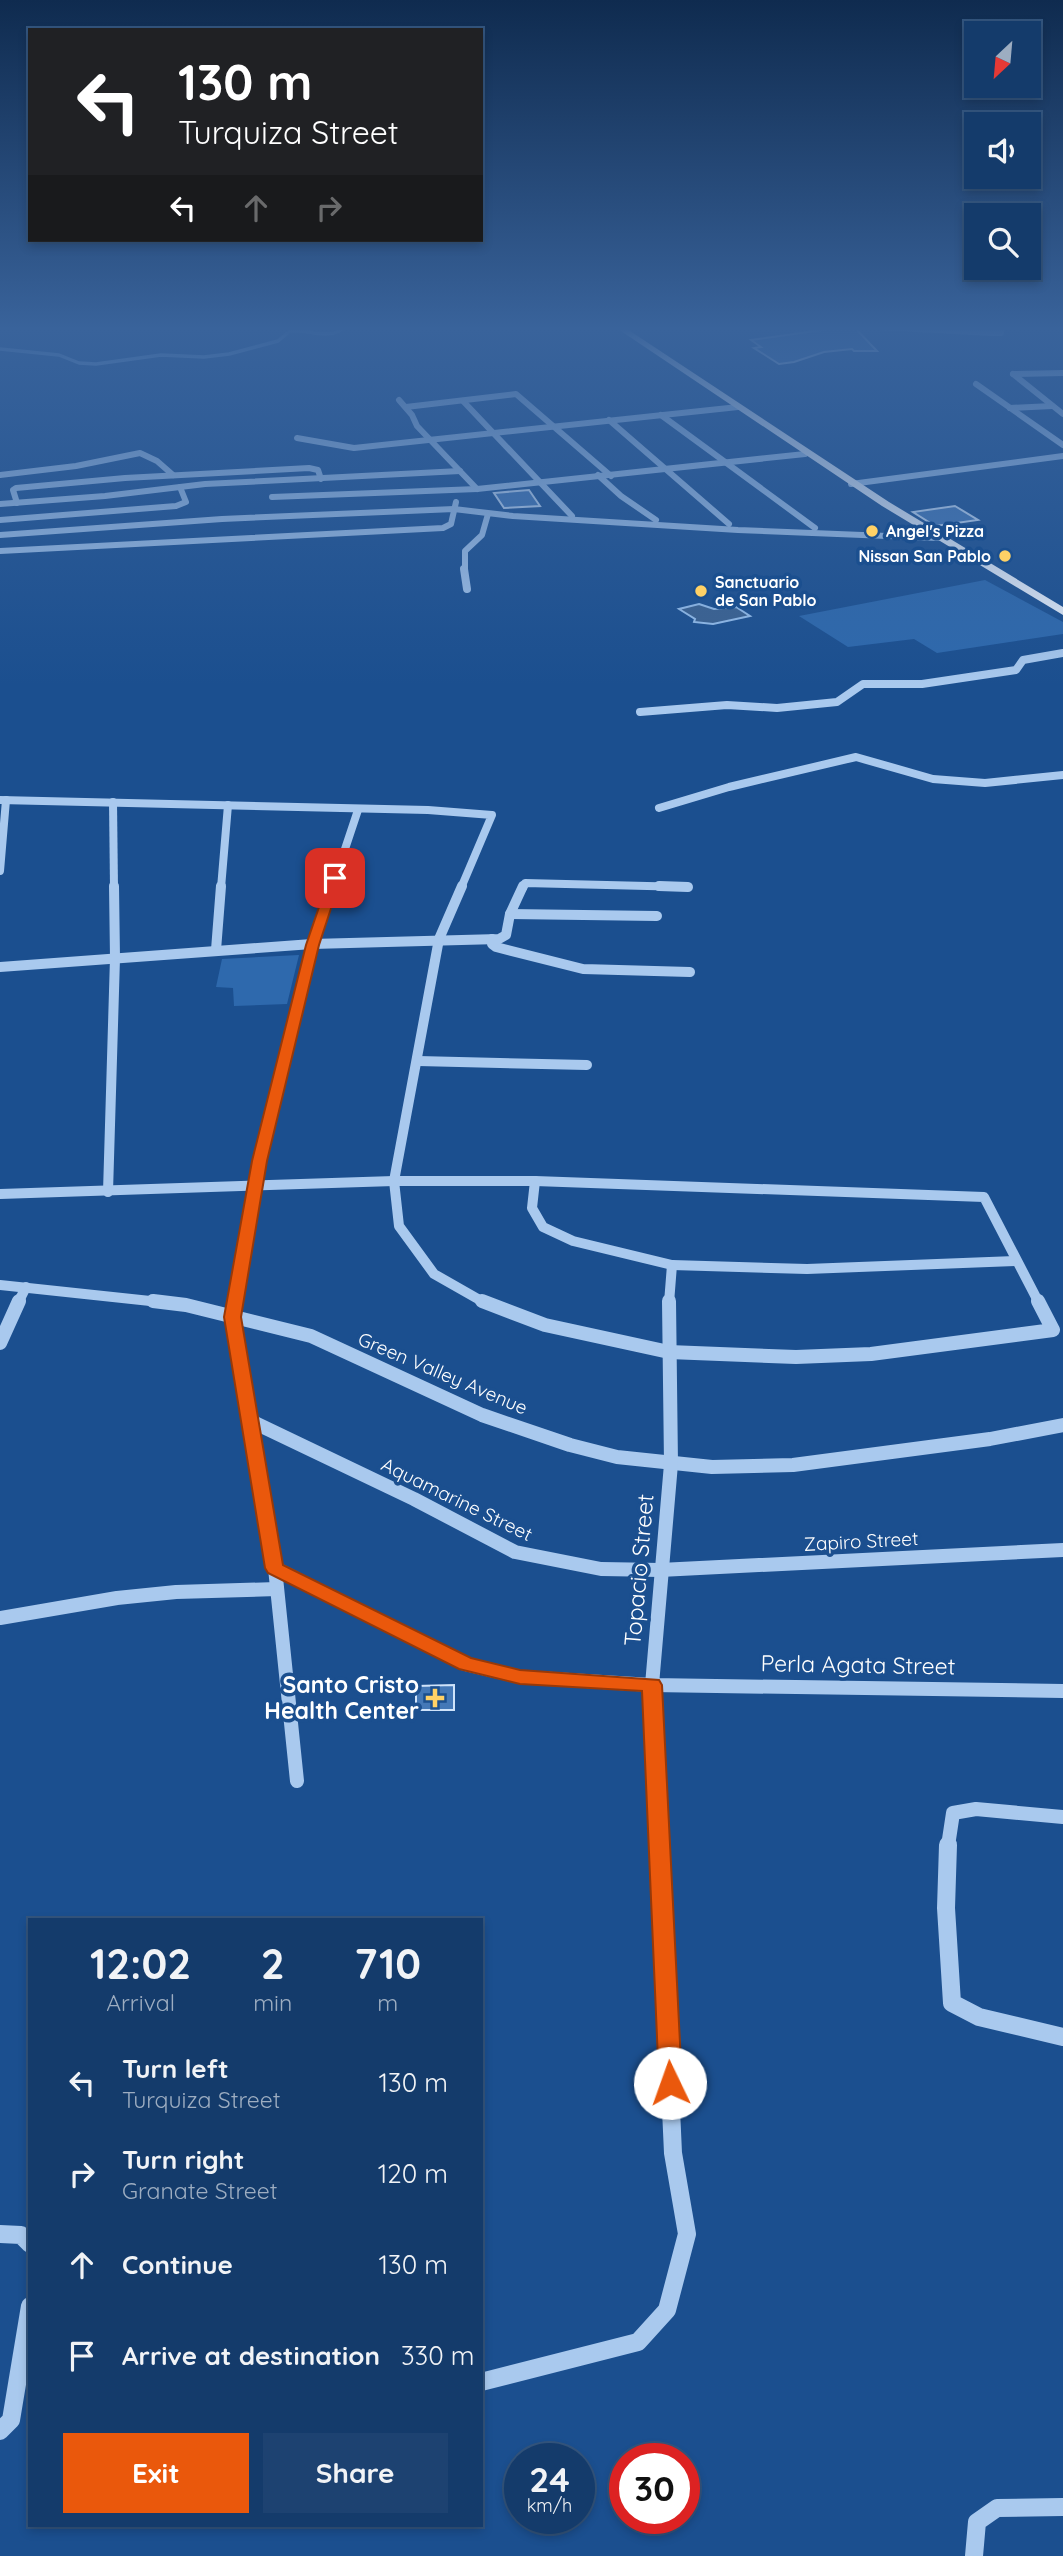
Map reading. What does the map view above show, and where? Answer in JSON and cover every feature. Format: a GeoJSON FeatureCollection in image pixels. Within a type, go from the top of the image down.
{"type":"FeatureCollection","features":[{"type":"Feature","properties":{"kind":"main road"},"geometry":{"type":"LineString","coordinates":[[795,446],[938,538],[1063,612]]}},
{"type":"Feature","properties":{"kind":"street"},"geometry":{"type":"LineString","coordinates":[[344,446],[369,446]]}},
{"type":"Feature","properties":{"kind":"street"},"geometry":{"type":"LineString","coordinates":[[437,446],[460,471],[469,489]]}},
{"type":"Feature","properties":{"kind":"street"},"geometry":{"type":"LineString","coordinates":[[507,446],[572,516]]}},
{"type":"Feature","properties":{"kind":"street"},"geometry":{"type":"LineString","coordinates":[[574,446],[621,496],[656,520]]}},
{"type":"Feature","properties":{"kind":"street"},"geometry":{"type":"LineString","coordinates":[[640,446],[729,524]]}},
{"type":"Feature","properties":{"kind":"street"},"geometry":{"type":"LineString","coordinates":[[702,446],[815,527]]}},
{"type":"Feature","properties":{"kind":"street"},"geometry":{"type":"LineString","coordinates":[[272,497],[469,489],[803,452]]}},
{"type":"Feature","properties":{"kind":"street"},"geometry":{"type":"LineString","coordinates":[[0,475],[140,453],[157,461],[173,475]]}},
{"type":"Feature","properties":{"kind":"street"},"geometry":{"type":"LineString","coordinates":[[851,484],[1063,456]]}},
{"type":"Feature","properties":{"kind":"street"},"geometry":{"type":"LineString","coordinates":[[97,460],[106,466]]}},
{"type":"Feature","properties":{"kind":"street"},"geometry":{"type":"LineString","coordinates":[[17,503],[13,490],[16,488],[125,478],[309,468],[318,470],[321,479]]}},
{"type":"Feature","properties":{"kind":"street"},"geometry":{"type":"LineString","coordinates":[[0,504],[180,487],[460,471]]}},
{"type":"Feature","properties":{"kind":"street"},"geometry":{"type":"LineString","coordinates":[[116,472],[125,478]]}},
{"type":"Feature","properties":{"kind":"street"},"geometry":{"type":"LineString","coordinates":[[0,520],[176,506],[186,502],[180,487]]}},
{"type":"Feature","properties":{"kind":"street"},"geometry":{"type":"LineString","coordinates":[[0,551],[224,537],[443,528],[451,524],[454,509],[469,489]]}},
{"type":"Feature","properties":{"kind":"street"},"geometry":{"type":"LineString","coordinates":[[0,536],[222,520],[454,509],[488,514],[738,530],[938,538]]}},
{"type":"Feature","properties":{"kind":"street"},"geometry":{"type":"LineString","coordinates":[[467,589],[463,559],[465,551],[482,536],[488,514]]}},
{"type":"Feature","properties":{"kind":"street"},"geometry":{"type":"LineString","coordinates":[[222,520],[224,537]]}},
{"type":"Feature","properties":{"kind":"street"},"geometry":{"type":"LineString","coordinates":[[640,712],[727,705],[777,708],[837,702],[863,684],[875,682],[892,686],[1016,670],[1023,660],[1063,653]]}},
{"type":"Feature","properties":{"kind":"street"},"geometry":{"type":"LineString","coordinates":[[659,808],[729,787],[856,757],[933,779],[985,783],[1063,775]]}},
{"type":"Feature","properties":{"kind":"street"},"geometry":{"type":"LineString","coordinates":[[0,871],[3,800],[428,810],[492,815],[439,939],[394,1181],[399,1226],[434,1274],[490,1306],[545,1325],[669,1352],[796,1357],[872,1354],[1053,1330],[984,1197],[535,1181],[394,1181],[0,1194]]}},
{"type":"Feature","properties":{"kind":"street"},"geometry":{"type":"LineString","coordinates":[[108,1192],[116,958],[113,802]]}},
{"type":"Feature","properties":{"kind":"street"},"geometry":{"type":"LineString","coordinates":[[216,950],[228,805]]}},
{"type":"Feature","properties":{"kind":"street"},"geometry":{"type":"LineString","coordinates":[[297,1781],[275,1568],[233,1317],[254,1186],[313,945],[358,810]]}},
{"type":"Feature","properties":{"kind":"street"},"geometry":{"type":"LineString","coordinates":[[0,967],[216,950],[439,939],[499,939],[506,935],[510,914],[525,883],[688,887]]}},
{"type":"Feature","properties":{"kind":"street"},"geometry":{"type":"LineString","coordinates":[[510,914],[657,916]]}},
{"type":"Feature","properties":{"kind":"street"},"geometry":{"type":"LineString","coordinates":[[492,939],[492,944],[496,947],[583,969],[690,972]]}},
{"type":"Feature","properties":{"kind":"street"},"geometry":{"type":"LineString","coordinates":[[418,1060],[587,1065]]}},
{"type":"Feature","properties":{"kind":"street"},"geometry":{"type":"LineString","coordinates":[[535,1181],[533,1208],[543,1227],[573,1241],[672,1265],[807,1269],[1015,1261]]}},
{"type":"Feature","properties":{"kind":"street","name":"Topacio Street"},"geometry":{"type":"LineString","coordinates":[[483,2381],[638,2342],[667,2310],[687,2234],[673,2153],[652,1685],[671,1464],[669,1352],[672,1265]]}},
{"type":"Feature","properties":{"kind":"street","name":"Green Valley Avenue"},"geometry":{"type":"LineString","coordinates":[[0,1284],[186,1305],[311,1336],[482,1415],[570,1445],[617,1457],[671,1464],[793,1465],[990,1439],[1063,1425]]}},
{"type":"Feature","properties":{"kind":"street"},"geometry":{"type":"LineString","coordinates":[[0,1343],[26,1287]]}},
{"type":"Feature","properties":{"kind":"street","name":"Aquamarine Street"},"geometry":{"type":"LineString","coordinates":[[250,1420],[414,1499],[515,1552],[601,1569],[660,1570]]}},
{"type":"Feature","properties":{"kind":"street","name":"Zapiro Street"},"geometry":{"type":"LineString","coordinates":[[660,1570],[1063,1550]]}},
{"type":"Feature","properties":{"kind":"street"},"geometry":{"type":"LineString","coordinates":[[275,1568],[466,1664],[520,1677],[652,1685]]}},
{"type":"Feature","properties":{"kind":"street"},"geometry":{"type":"LineString","coordinates":[[0,1618],[117,1598],[176,1592],[277,1590]]}},
{"type":"Feature","properties":{"kind":"street","name":"Perla Agata Street"},"geometry":{"type":"LineString","coordinates":[[652,1685],[1063,1691]]}},
{"type":"Feature","properties":{"kind":"street"},"geometry":{"type":"LineString","coordinates":[[1063,1817],[976,1809],[953,1813],[948,1834],[946,1921],[952,2003],[979,2017],[1063,2037]]}},
{"type":"Feature","properties":{"kind":"street"},"geometry":{"type":"LineString","coordinates":[[0,2235],[21,2235],[28,2242]]}},
{"type":"Feature","properties":{"kind":"street"},"geometry":{"type":"LineString","coordinates":[[0,2431],[10,2420],[28,2317]]}},
{"type":"Feature","properties":{"kind":"street"},"geometry":{"type":"LineString","coordinates":[[974,2556],[977,2522],[997,2508],[1063,2507]]}},
{"type":"Feature","properties":{"kind":"shaded area"},"geometry":{"type":"Polygon","coordinates":[[[985,580],[1063,622],[1063,634],[937,653],[914,639],[848,647],[799,616],[985,580]]]}},
{"type":"Feature","properties":{"kind":"shaded area"},"geometry":{"type":"Polygon","coordinates":[[[699,604],[714,609],[736,607],[750,616],[713,624],[694,622],[695,619],[679,609],[699,604]]]}},
{"type":"Feature","properties":{"kind":"shaded area"},"geometry":{"type":"Polygon","coordinates":[[[299,955],[287,1004],[234,1006],[233,988],[216,987],[222,959],[299,955]]]}},
{"type":"Feature","properties":{"kind":"building"},"geometry":{"type":"Polygon","coordinates":[[[529,490],[540,506],[504,508],[494,493],[529,490]]]}},
{"type":"Feature","properties":{"kind":"building"},"geometry":{"type":"Polygon","coordinates":[[[955,506],[978,520],[935,526],[913,512],[955,506]]]}},
{"type":"Feature","properties":{"kind":"building","name":"Santo Cristo Health Center"},"geometry":{"type":"Polygon","coordinates":[[[454,1685],[454,1710],[416,1710],[416,1686],[454,1685]]]}},
{"type":"Feature","properties":{"kind":"place","name":"Angel's Pizza"},"geometry":{"type":"Point","coordinates":[872,531]}},
{"type":"Feature","properties":{"kind":"place","name":"Nissan San Pablo"},"geometry":{"type":"Point","coordinates":[1005,556]}},
{"type":"Feature","properties":{"kind":"place","name":"Sanctuario de San Pablo"},"geometry":{"type":"Point","coordinates":[701,591]}},
{"type":"Feature","properties":{"kind":"place","name":"Santo Cristo Health Center"},"geometry":{"type":"Point","coordinates":[435,1698]}},
{"type":"Feature","properties":{"kind":"route"},"geometry":{"type":"LineString","coordinates":[[335,878],[313,945],[289,1034],[254,1186],[233,1317],[275,1568],[466,1664],[520,1677],[652,1685],[670,2083]]}}]}
